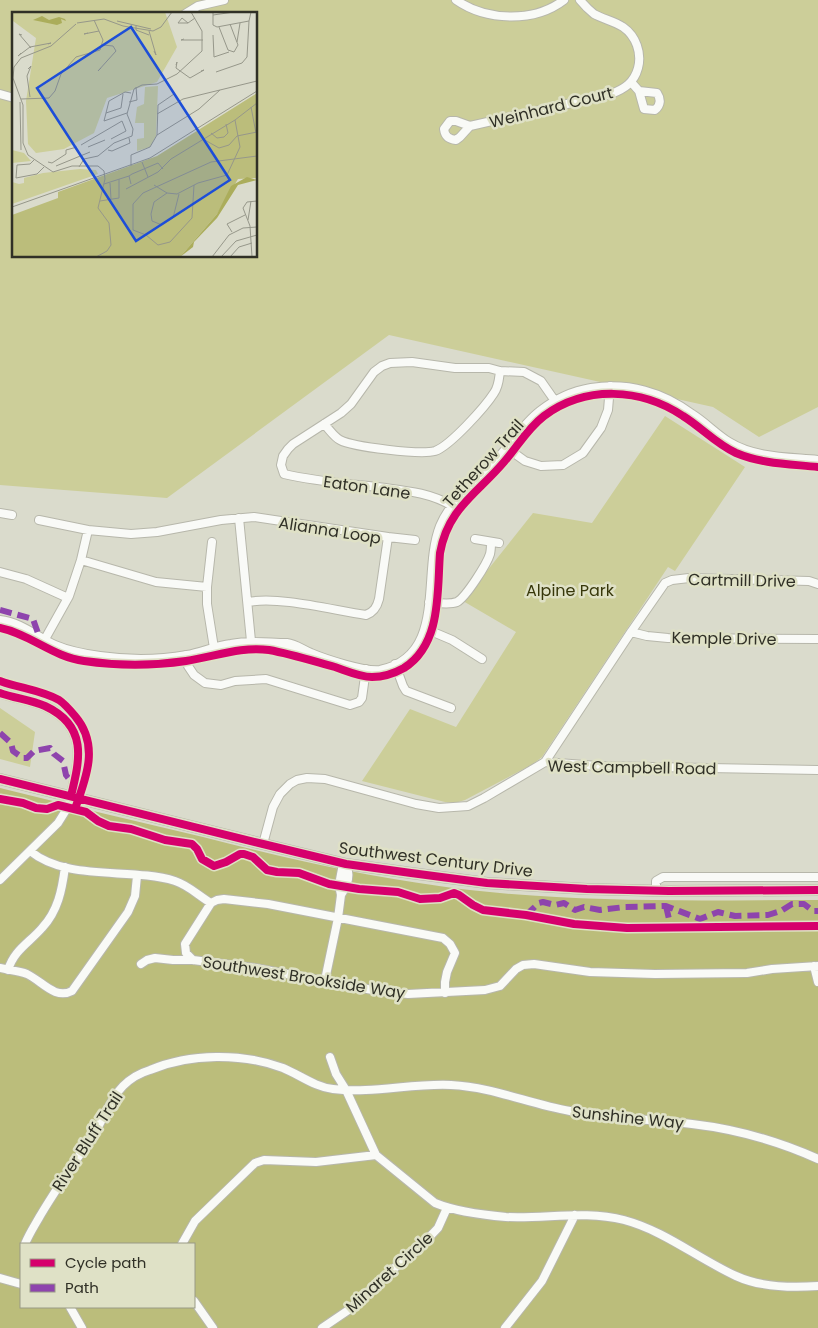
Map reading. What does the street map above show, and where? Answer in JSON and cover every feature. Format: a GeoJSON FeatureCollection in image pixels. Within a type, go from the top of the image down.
{"type":"FeatureCollection","features":[{"type":"Feature","properties":{"kind":"main road","name":"Southwest Century Drive"},"geometry":{"type":"LineString","coordinates":[[0,779],[346,864],[487,883],[588,889],[818,890]]}},
{"type":"Feature","properties":{"kind":"street"},"geometry":{"type":"LineString","coordinates":[[188,12],[198,6],[224,0]]}},
{"type":"Feature","properties":{"kind":"street"},"geometry":{"type":"LineString","coordinates":[[456,0],[474,10],[511,16],[536,13],[564,0]]}},
{"type":"Feature","properties":{"kind":"street","name":"Weinhard Court"},"geometry":{"type":"LineString","coordinates":[[470,126],[611,94],[619,91],[631,82],[636,76],[639,65],[639,50],[635,40],[622,27],[593,13],[580,0]]}},
{"type":"Feature","properties":{"kind":"street","name":"Weinhard Court"},"geometry":{"type":"LineString","coordinates":[[631,82],[639,91]]}},
{"type":"Feature","properties":{"kind":"street"},"geometry":{"type":"LineString","coordinates":[[500,371],[499,382],[495,392],[455,438],[435,451],[412,452],[350,444],[340,440],[324,424],[351,404],[374,372],[382,366],[399,361],[455,368],[489,368],[500,371],[524,372],[541,381],[555,401]]}},
{"type":"Feature","properties":{"kind":"street"},"geometry":{"type":"LineString","coordinates":[[507,448],[525,461],[541,466],[563,465],[570,461],[583,452],[601,428],[608,410],[610,386]]}},
{"type":"Feature","properties":{"kind":"street"},"geometry":{"type":"LineString","coordinates":[[0,620],[20,625],[71,651],[100,656],[136,659],[185,655],[251,641],[281,644],[287,649],[299,653],[308,652],[366,670],[378,670],[401,661],[412,652],[419,644],[426,629],[433,548],[444,518],[452,506],[507,448],[522,428],[539,411],[555,401],[591,388],[610,386],[632,387],[654,392],[672,400],[728,442],[750,452],[818,460]]}},
{"type":"Feature","properties":{"kind":"street","name":"Eaton Lane"},"geometry":{"type":"LineString","coordinates":[[324,424],[288,449],[283,456],[281,465],[284,474],[307,479],[437,497],[452,506]]}},
{"type":"Feature","properties":{"kind":"street"},"geometry":{"type":"LineString","coordinates":[[0,513],[12,515]]}},
{"type":"Feature","properties":{"kind":"street","name":"Alianna Loop"},"geometry":{"type":"LineString","coordinates":[[39,520],[88,530],[131,534],[157,532],[221,520],[254,517],[388,537],[379,598],[377,606],[372,613],[366,615],[278,601],[258,600],[248,602]]}},
{"type":"Feature","properties":{"kind":"street"},"geometry":{"type":"LineString","coordinates":[[239,518],[251,641]]}},
{"type":"Feature","properties":{"kind":"street"},"geometry":{"type":"LineString","coordinates":[[45,639],[68,598],[81,560],[88,530]]}},
{"type":"Feature","properties":{"kind":"street"},"geometry":{"type":"LineString","coordinates":[[388,537],[415,540]]}},
{"type":"Feature","properties":{"kind":"street"},"geometry":{"type":"LineString","coordinates":[[429,602],[447,604],[456,602],[463,597],[486,564],[495,542],[475,539]]}},
{"type":"Feature","properties":{"kind":"street"},"geometry":{"type":"LineString","coordinates":[[212,542],[207,604],[214,648]]}},
{"type":"Feature","properties":{"kind":"street"},"geometry":{"type":"LineString","coordinates":[[81,560],[156,582],[207,587]]}},
{"type":"Feature","properties":{"kind":"street"},"geometry":{"type":"LineString","coordinates":[[0,572],[26,579],[68,598]]}},
{"type":"Feature","properties":{"kind":"street","name":"Cartmill Drive"},"geometry":{"type":"LineString","coordinates":[[545,762],[660,588],[672,580],[688,578],[809,581],[818,584]]}},
{"type":"Feature","properties":{"kind":"street"},"geometry":{"type":"LineString","coordinates":[[426,629],[452,640],[482,659]]}},
{"type":"Feature","properties":{"kind":"street","name":"Kemple Drive"},"geometry":{"type":"LineString","coordinates":[[631,632],[668,638],[818,640]]}},
{"type":"Feature","properties":{"kind":"street"},"geometry":{"type":"LineString","coordinates":[[185,655],[188,666],[194,675],[212,684],[221,685],[235,681],[266,679],[350,705],[359,702],[362,698],[366,670]]}},
{"type":"Feature","properties":{"kind":"street"},"geometry":{"type":"LineString","coordinates":[[395,664],[406,691],[451,708]]}},
{"type":"Feature","properties":{"kind":"street"},"geometry":{"type":"LineString","coordinates":[[0,693],[44,706],[59,715],[69,724],[80,752],[78,772],[64,817],[0,880]]}},
{"type":"Feature","properties":{"kind":"street","name":"West Campbell Road"},"geometry":{"type":"LineString","coordinates":[[263,844],[273,807],[280,794],[290,784],[307,778],[324,780],[416,804],[439,808],[455,808],[468,806],[484,798],[545,762],[598,766],[818,770]]}},
{"type":"Feature","properties":{"kind":"street"},"geometry":{"type":"LineString","coordinates":[[30,851],[44,861],[65,867],[175,881],[210,903]]}},
{"type":"Feature","properties":{"kind":"street"},"geometry":{"type":"LineString","coordinates":[[325,980],[341,895],[346,887],[350,872],[346,864]]}},
{"type":"Feature","properties":{"kind":"street"},"geometry":{"type":"LineString","coordinates":[[65,867],[62,890],[53,912],[42,928],[20,948],[4,969],[28,974],[59,994],[66,994],[72,991],[128,912],[135,896],[137,876]]}},
{"type":"Feature","properties":{"kind":"street"},"geometry":{"type":"LineString","coordinates":[[656,890],[656,881],[663,877],[818,877]]}},
{"type":"Feature","properties":{"kind":"street"},"geometry":{"type":"LineString","coordinates":[[193,960],[186,953],[185,944],[210,903],[224,899],[239,900],[443,938],[454,948],[455,953],[447,972],[445,993]]}},
{"type":"Feature","properties":{"kind":"street","name":"Southwest Brookside Way"},"geometry":{"type":"LineString","coordinates":[[141,964],[155,958],[193,960],[255,968],[394,993],[429,994],[485,990],[500,986],[516,969],[523,965],[534,964],[598,972],[655,974],[747,973],[816,966]]}},
{"type":"Feature","properties":{"kind":"street"},"geometry":{"type":"LineString","coordinates":[[816,966],[818,982]]}},
{"type":"Feature","properties":{"kind":"street","name":"River Bluff Trail"},"geometry":{"type":"LineString","coordinates":[[26,1243],[60,1182],[93,1135],[114,1098],[122,1087],[140,1074],[166,1064],[216,1057],[230,1058],[273,1065],[316,1085],[330,1089],[346,1090]]}},
{"type":"Feature","properties":{"kind":"street"},"geometry":{"type":"LineString","coordinates":[[330,1057],[336,1074],[346,1090],[376,1155],[435,1203],[447,1208],[506,1217],[593,1214],[608,1217],[638,1224],[672,1239],[736,1276],[748,1280],[764,1284],[818,1286]]}},
{"type":"Feature","properties":{"kind":"street","name":"Sunshine Way"},"geometry":{"type":"LineString","coordinates":[[346,1090],[439,1084],[471,1086],[584,1114],[692,1124],[735,1132],[773,1142],[818,1159]]}},
{"type":"Feature","properties":{"kind":"street"},"geometry":{"type":"LineString","coordinates":[[183,1243],[195,1221],[255,1163],[264,1160],[330,1162],[376,1155]]}},
{"type":"Feature","properties":{"kind":"street","name":"Minaret Circle"},"geometry":{"type":"LineString","coordinates":[[322,1328],[350,1309],[392,1270],[416,1251],[438,1228],[447,1208]]}},
{"type":"Feature","properties":{"kind":"street"},"geometry":{"type":"LineString","coordinates":[[505,1328],[542,1281],[576,1215]]}},
{"type":"Feature","properties":{"kind":"street"},"geometry":{"type":"LineString","coordinates":[[0,1278],[20,1284]]}},
{"type":"Feature","properties":{"kind":"street"},"geometry":{"type":"LineString","coordinates":[[195,1302],[213,1328]]}},
{"type":"Feature","properties":{"kind":"street"},"geometry":{"type":"LineString","coordinates":[[71,1308],[82,1328]]}},
{"type":"Feature","properties":{"kind":"green space"},"geometry":{"type":"Polygon","coordinates":[[[0,0],[818,0],[818,407],[759,437],[713,407],[389,335],[167,498],[0,485],[0,0]]]}},
{"type":"Feature","properties":{"kind":"green space","name":"Alpine Park"},"geometry":{"type":"Polygon","coordinates":[[[665,416],[745,467],[675,571],[668,567],[542,757],[533,764],[465,800],[455,803],[362,781],[410,709],[456,727],[516,632],[463,601],[533,513],[592,523],[665,416]]]}},
{"type":"Feature","properties":{"kind":"green space"},"geometry":{"type":"Polygon","coordinates":[[[0,708],[35,732],[30,767],[0,759],[0,708]]]}},
{"type":"Feature","properties":{"kind":"green space"},"geometry":{"type":"Polygon","coordinates":[[[0,788],[291,858],[379,877],[439,886],[534,896],[628,900],[818,900],[818,1328],[0,1328],[0,788]]]}},
{"type":"Feature","properties":{"kind":"marked path"},"geometry":{"type":"LineString","coordinates":[[0,610],[33,619],[39,636]]}},
{"type":"Feature","properties":{"kind":"marked path"},"geometry":{"type":"LineString","coordinates":[[0,733],[11,743],[13,751],[23,758],[27,758],[34,751],[50,748],[63,761],[66,775],[74,785]]}},
{"type":"Feature","properties":{"kind":"marked path"},"geometry":{"type":"LineString","coordinates":[[526,915],[539,903],[543,902],[555,905],[564,903],[575,910],[584,907],[600,910],[666,906],[700,919],[718,912],[735,916],[768,915],[781,911],[792,904],[804,904],[813,911],[818,911]]}},
{"type":"Feature","properties":{"kind":"marked path"},"geometry":{"type":"LineString","coordinates":[[666,906],[671,928]]}},
{"type":"Feature","properties":{"kind":"cycle path","name":"Tetherow Trail"},"geometry":{"type":"LineString","coordinates":[[0,628],[21,635],[73,659],[97,663],[122,665],[160,664],[248,649],[259,649],[294,656],[363,676],[385,675],[404,668],[416,658],[425,645],[435,616],[440,553],[444,537],[457,513],[504,462],[533,426],[560,406],[595,395],[614,394],[649,400],[667,407],[690,420],[722,445],[746,457],[818,467]]}},
{"type":"Feature","properties":{"kind":"cycle path"},"geometry":{"type":"LineString","coordinates":[[0,681],[59,700],[75,716],[82,727],[87,738],[89,760],[76,806]]}},
{"type":"Feature","properties":{"kind":"cycle path"},"geometry":{"type":"LineString","coordinates":[[0,693],[45,706],[59,714],[68,723],[78,745],[77,769],[71,796]]}},
{"type":"Feature","properties":{"kind":"cycle path"},"geometry":{"type":"LineString","coordinates":[[0,779],[346,864],[411,873],[487,883],[587,889],[669,891],[818,890]]}},
{"type":"Feature","properties":{"kind":"cycle path"},"geometry":{"type":"LineString","coordinates":[[0,799],[23,803],[36,808],[47,809],[58,805],[86,812],[109,826],[131,829],[165,840],[192,844],[202,859],[214,866],[244,854],[253,857],[267,870],[299,873],[329,884],[359,889],[398,892],[420,899],[440,898],[454,893],[483,910],[526,915],[574,924],[627,928],[818,926]]}}]}
